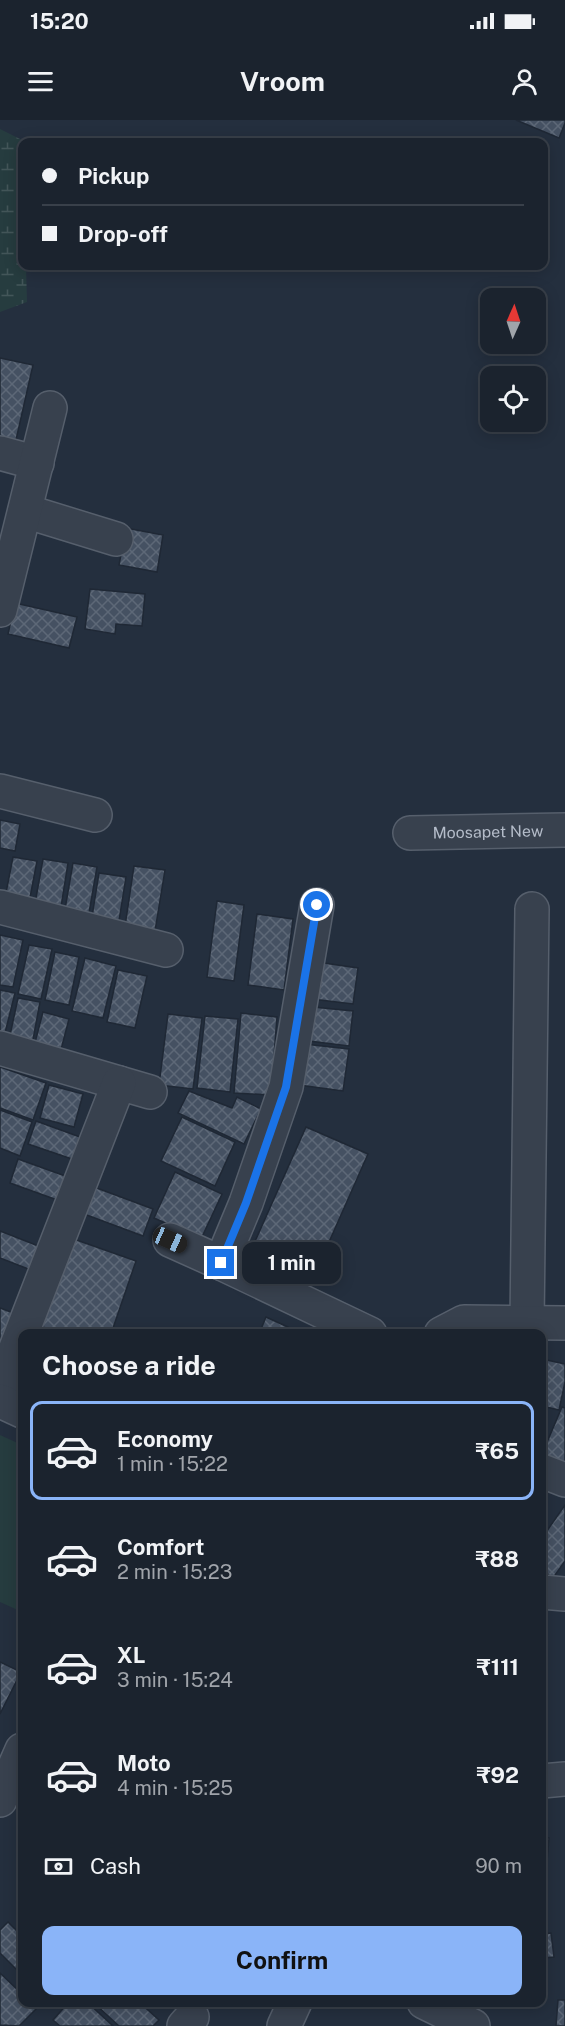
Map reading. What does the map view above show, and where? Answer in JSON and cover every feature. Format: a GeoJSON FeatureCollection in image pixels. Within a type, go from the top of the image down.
{"type":"FeatureCollection","features":[{"type":"Feature","properties":{"kind":"street"},"geometry":{"type":"LineString","coordinates":[[0,610],[5,570],[25,511],[50,408]]}},
{"type":"Feature","properties":{"kind":"street"},"geometry":{"type":"LineString","coordinates":[[0,453],[37,463]]}},
{"type":"Feature","properties":{"kind":"street"},"geometry":{"type":"LineString","coordinates":[[25,511],[116,539]]}},
{"type":"Feature","properties":{"kind":"street"},"geometry":{"type":"LineString","coordinates":[[0,791],[96,815]]}},
{"type":"Feature","properties":{"kind":"street","name":"Moosapet New"},"geometry":{"type":"LineString","coordinates":[[410,833],[565,830]]}},
{"type":"Feature","properties":{"kind":"street"},"geometry":{"type":"LineString","coordinates":[[221,1263],[246,1203],[286,1087],[317,905]]}},
{"type":"Feature","properties":{"kind":"street"},"geometry":{"type":"LineString","coordinates":[[0,907],[166,950]]}},
{"type":"Feature","properties":{"kind":"street"},"geometry":{"type":"LineString","coordinates":[[527,1324],[532,909]]}},
{"type":"Feature","properties":{"kind":"street"},"geometry":{"type":"LineString","coordinates":[[0,1048],[150,1092]]}},
{"type":"Feature","properties":{"kind":"street"},"geometry":{"type":"LineString","coordinates":[[23,1329],[118,1083]]}},
{"type":"Feature","properties":{"kind":"street"},"geometry":{"type":"LineString","coordinates":[[170,1240],[360,1329]]}},
{"type":"Feature","properties":{"kind":"street"},"geometry":{"type":"LineString","coordinates":[[451,1329],[464,1322],[565,1323]]}},
{"type":"Feature","properties":{"kind":"street"},"geometry":{"type":"LineString","coordinates":[[0,1389],[18,1342]]}},
{"type":"Feature","properties":{"kind":"street"},"geometry":{"type":"LineString","coordinates":[[0,1401],[18,1409]]}},
{"type":"Feature","properties":{"kind":"street"},"geometry":{"type":"LineString","coordinates":[[546,1473],[565,1480]]}},
{"type":"Feature","properties":{"kind":"street"},"geometry":{"type":"LineString","coordinates":[[0,1800],[18,1759]]}},
{"type":"Feature","properties":{"kind":"street"},"geometry":{"type":"LineString","coordinates":[[546,1781],[565,1779]]}},
{"type":"Feature","properties":{"kind":"street"},"geometry":{"type":"LineString","coordinates":[[0,1807],[18,1816]]}},
{"type":"Feature","properties":{"kind":"street"},"geometry":{"type":"LineString","coordinates":[[284,2026],[293,2007]]}},
{"type":"Feature","properties":{"kind":"street"},"geometry":{"type":"LineString","coordinates":[[434,2007],[473,2026]]}},
{"type":"Feature","properties":{"kind":"green space"},"geometry":{"type":"Polygon","coordinates":[[[0,129],[18,138],[18,270],[26,270],[27,302],[0,312],[0,129]]]}},
{"type":"Feature","properties":{"kind":"green space"},"geometry":{"type":"Polygon","coordinates":[[[0,1435],[18,1443],[18,1610],[0,1602],[0,1435]]]}},
{"type":"Feature","properties":{"kind":"building"},"geometry":{"type":"Polygon","coordinates":[[[516,120],[565,120],[565,123],[559,138],[516,120]]]}},
{"type":"Feature","properties":{"kind":"building"},"geometry":{"type":"Polygon","coordinates":[[[0,358],[33,365],[16,440],[0,437],[0,358]]]}},
{"type":"Feature","properties":{"kind":"building"},"geometry":{"type":"Polygon","coordinates":[[[126,528],[163,535],[157,572],[119,565],[126,528]]]}},
{"type":"Feature","properties":{"kind":"building"},"geometry":{"type":"Polygon","coordinates":[[[90,589],[145,594],[142,626],[116,624],[115,634],[85,629],[90,589]]]}},
{"type":"Feature","properties":{"kind":"building"},"geometry":{"type":"Polygon","coordinates":[[[15,603],[77,617],[69,648],[8,634],[15,603]]]}},
{"type":"Feature","properties":{"kind":"building"},"geometry":{"type":"Polygon","coordinates":[[[0,820],[20,824],[15,851],[0,848],[0,820]]]}},
{"type":"Feature","properties":{"kind":"building"},"geometry":{"type":"Polygon","coordinates":[[[13,857],[37,861],[28,908],[4,903],[13,857]]]}},
{"type":"Feature","properties":{"kind":"building"},"geometry":{"type":"Polygon","coordinates":[[[43,859],[68,863],[60,913],[34,909],[43,859]]]}},
{"type":"Feature","properties":{"kind":"building"},"geometry":{"type":"Polygon","coordinates":[[[73,863],[97,867],[89,913],[65,909],[73,863]]]}},
{"type":"Feature","properties":{"kind":"building"},"geometry":{"type":"Polygon","coordinates":[[[134,866],[165,870],[154,937],[124,933],[134,866]]]}},
{"type":"Feature","properties":{"kind":"building"},"geometry":{"type":"Polygon","coordinates":[[[99,873],[126,877],[118,927],[91,923],[99,873]]]}},
{"type":"Feature","properties":{"kind":"building"},"geometry":{"type":"Polygon","coordinates":[[[217,901],[244,905],[234,981],[207,977],[217,901]]]}},
{"type":"Feature","properties":{"kind":"building"},"geometry":{"type":"Polygon","coordinates":[[[257,914],[293,919],[284,990],[248,985],[257,914]]]}},
{"type":"Feature","properties":{"kind":"building"},"geometry":{"type":"Polygon","coordinates":[[[0,935],[23,940],[13,987],[0,985],[0,935]]]}},
{"type":"Feature","properties":{"kind":"building"},"geometry":{"type":"Polygon","coordinates":[[[29,945],[52,949],[41,999],[18,994],[29,945]]]}},
{"type":"Feature","properties":{"kind":"building"},"geometry":{"type":"Polygon","coordinates":[[[55,952],[79,957],[69,1005],[45,1000],[55,952]]]}},
{"type":"Feature","properties":{"kind":"building"},"geometry":{"type":"Polygon","coordinates":[[[85,958],[116,966],[103,1018],[72,1011],[85,958]]]}},
{"type":"Feature","properties":{"kind":"building"},"geometry":{"type":"Polygon","coordinates":[[[317,962],[358,968],[353,1004],[312,999],[317,962]]]}},
{"type":"Feature","properties":{"kind":"building"},"geometry":{"type":"Polygon","coordinates":[[[118,970],[147,976],[135,1028],[107,1022],[118,970]]]}},
{"type":"Feature","properties":{"kind":"building"},"geometry":{"type":"Polygon","coordinates":[[[0,990],[15,993],[3,1041],[0,1040],[0,990]]]}},
{"type":"Feature","properties":{"kind":"building"},"geometry":{"type":"Polygon","coordinates":[[[18,998],[40,1002],[32,1045],[9,1040],[18,998]]]}},
{"type":"Feature","properties":{"kind":"building"},"geometry":{"type":"Polygon","coordinates":[[[313,1007],[353,1011],[349,1046],[309,1041],[313,1007]]]}},
{"type":"Feature","properties":{"kind":"building"},"geometry":{"type":"Polygon","coordinates":[[[43,1012],[69,1019],[58,1061],[32,1054],[43,1012]]]}},
{"type":"Feature","properties":{"kind":"building"},"geometry":{"type":"Polygon","coordinates":[[[241,1013],[277,1017],[271,1095],[234,1093],[241,1013]]]}},
{"type":"Feature","properties":{"kind":"building"},"geometry":{"type":"Polygon","coordinates":[[[168,1014],[202,1018],[193,1089],[159,1085],[168,1014]]]}},
{"type":"Feature","properties":{"kind":"building"},"geometry":{"type":"Polygon","coordinates":[[[205,1016],[238,1019],[230,1092],[197,1088],[205,1016]]]}},
{"type":"Feature","properties":{"kind":"building"},"geometry":{"type":"Polygon","coordinates":[[[304,1044],[349,1049],[343,1091],[299,1085],[304,1044]]]}},
{"type":"Feature","properties":{"kind":"building"},"geometry":{"type":"Polygon","coordinates":[[[0,1067],[46,1083],[33,1120],[0,1108],[0,1067]]]}},
{"type":"Feature","properties":{"kind":"building"},"geometry":{"type":"Polygon","coordinates":[[[49,1085],[83,1094],[74,1127],[40,1118],[49,1085]]]}},
{"type":"Feature","properties":{"kind":"building"},"geometry":{"type":"Polygon","coordinates":[[[189,1091],[232,1108],[237,1097],[261,1109],[244,1144],[178,1113],[189,1091]]]}},
{"type":"Feature","properties":{"kind":"building"},"geometry":{"type":"Polygon","coordinates":[[[0,1110],[32,1122],[20,1156],[0,1148],[0,1110]]]}},
{"type":"Feature","properties":{"kind":"building"},"geometry":{"type":"Polygon","coordinates":[[[182,1117],[235,1142],[215,1186],[161,1161],[182,1117]]]}},
{"type":"Feature","properties":{"kind":"building"},"geometry":{"type":"Polygon","coordinates":[[[36,1121],[80,1137],[72,1159],[28,1144],[36,1121]]]}},
{"type":"Feature","properties":{"kind":"building"},"geometry":{"type":"Polygon","coordinates":[[[306,1127],[368,1154],[306,1294],[244,1266],[306,1127]]]}},
{"type":"Feature","properties":{"kind":"building"},"geometry":{"type":"Polygon","coordinates":[[[18,1159],[68,1177],[60,1201],[10,1183],[18,1159]]]}},
{"type":"Feature","properties":{"kind":"building"},"geometry":{"type":"Polygon","coordinates":[[[175,1172],[222,1194],[201,1239],[154,1218],[175,1172]]]}},
{"type":"Feature","properties":{"kind":"building"},"geometry":{"type":"Polygon","coordinates":[[[86,1184],[153,1209],[143,1236],[76,1211],[86,1184]]]}},
{"type":"Feature","properties":{"kind":"building"},"geometry":{"type":"Polygon","coordinates":[[[0,1231],[46,1249],[36,1272],[0,1258],[0,1231]]]}},
{"type":"Feature","properties":{"kind":"building"},"geometry":{"type":"Polygon","coordinates":[[[68,1237],[136,1261],[113,1329],[49,1329],[37,1325],[68,1237]]]}},
{"type":"Feature","properties":{"kind":"building"},"geometry":{"type":"Polygon","coordinates":[[[0,1308],[24,1317],[0,1382],[0,1308]]]}},
{"type":"Feature","properties":{"kind":"building"},"geometry":{"type":"Polygon","coordinates":[[[266,1317],[292,1329],[261,1329],[266,1317]]]}},
{"type":"Feature","properties":{"kind":"building"},"geometry":{"type":"Polygon","coordinates":[[[546,1360],[565,1364],[565,1382],[559,1410],[546,1407],[546,1360]]]}},
{"type":"Feature","properties":{"kind":"building"},"geometry":{"type":"Polygon","coordinates":[[[562,1407],[565,1408],[565,1465],[546,1456],[546,1445],[562,1407]]]}},
{"type":"Feature","properties":{"kind":"building"},"geometry":{"type":"Polygon","coordinates":[[[565,1505],[565,1561],[553,1578],[546,1573],[546,1532],[565,1505]]]}},
{"type":"Feature","properties":{"kind":"building"},"geometry":{"type":"Polygon","coordinates":[[[0,1662],[18,1671],[18,1678],[0,1714],[0,1662]]]}},
{"type":"Feature","properties":{"kind":"building"},"geometry":{"type":"Polygon","coordinates":[[[546,1838],[549,1838],[546,1872],[546,1838]]]}},
{"type":"Feature","properties":{"kind":"building"},"geometry":{"type":"Polygon","coordinates":[[[8,1922],[18,1932],[18,1971],[0,1953],[0,1930],[8,1922]]]}},
{"type":"Feature","properties":{"kind":"building"},"geometry":{"type":"Polygon","coordinates":[[[551,1933],[554,1957],[546,1958],[546,1934],[551,1933]]]}},
{"type":"Feature","properties":{"kind":"building"},"geometry":{"type":"Polygon","coordinates":[[[0,1973],[18,1990],[18,2007],[37,2008],[19,2026],[0,2025],[0,1973]]]}},
{"type":"Feature","properties":{"kind":"building"},"geometry":{"type":"Polygon","coordinates":[[[558,2000],[565,2000],[565,2026],[556,2026],[558,2000]]]}},
{"type":"Feature","properties":{"kind":"building"},"geometry":{"type":"Polygon","coordinates":[[[65,2007],[92,2007],[113,2026],[60,2026],[53,2020],[65,2007]]]}},
{"type":"Feature","properties":{"kind":"building"},"geometry":{"type":"Polygon","coordinates":[[[98,2007],[145,2007],[159,2020],[153,2026],[119,2026],[98,2007]]]}},
{"type":"Feature","properties":{"kind":"route"},"geometry":{"type":"LineString","coordinates":[[221,1263],[246,1203],[263,1148],[286,1087],[317,905]]}}]}
